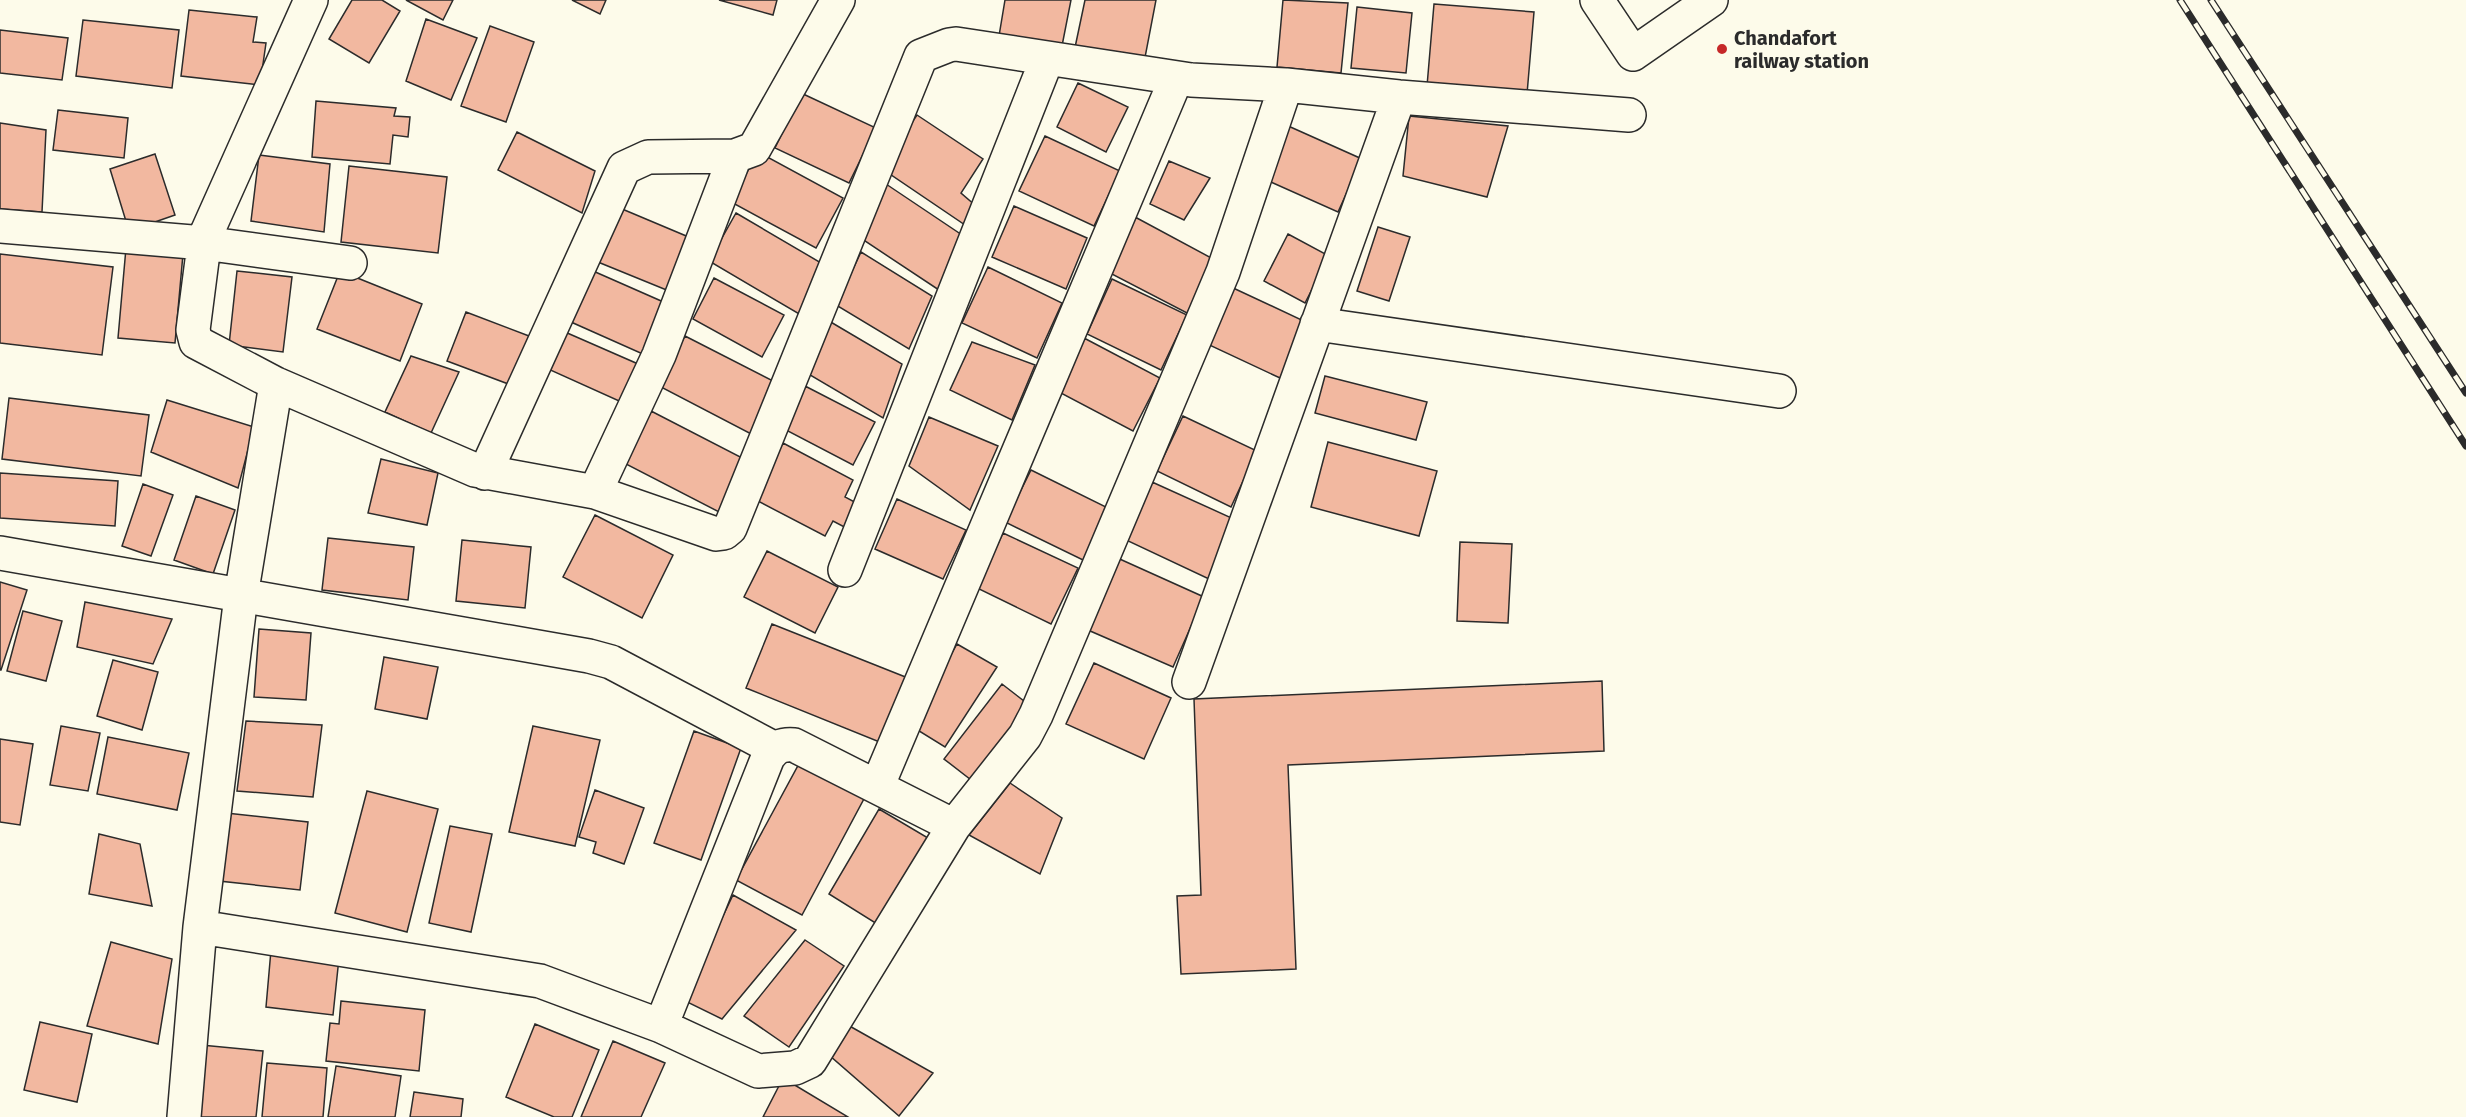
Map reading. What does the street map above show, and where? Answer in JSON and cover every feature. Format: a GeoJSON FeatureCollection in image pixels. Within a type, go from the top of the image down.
{"type":"FeatureCollection","features":[{"type":"Feature","properties":{"kind":"street"},"geometry":{"type":"LineString","coordinates":[[311,0],[204,243],[193,330],[196,342],[276,384],[485,473],[595,492],[716,534],[724,533],[730,528],[921,56],[956,44],[1176,79],[1286,85],[1399,97],[1629,115]]}},
{"type":"Feature","properties":{"kind":"street"},"geometry":{"type":"LineString","coordinates":[[485,473],[624,168],[648,157],[735,156],[754,149],[838,0]]}},
{"type":"Feature","properties":{"kind":"street"},"geometry":{"type":"LineString","coordinates":[[1596,0],[1633,54],[1711,0]]}},
{"type":"Feature","properties":{"kind":"street"},"geometry":{"type":"LineString","coordinates":[[845,570],[1047,59]]}},
{"type":"Feature","properties":{"kind":"street"},"geometry":{"type":"LineString","coordinates":[[877,787],[1176,79]]}},
{"type":"Feature","properties":{"kind":"street"},"geometry":{"type":"LineString","coordinates":[[200,927],[540,981],[661,1026],[758,1071],[795,1068],[810,1060],[954,826],[1025,736],[1036,715],[1222,272],[1286,85]]}},
{"type":"Feature","properties":{"kind":"street"},"geometry":{"type":"LineString","coordinates":[[1189,682],[1399,97]]}},
{"type":"Feature","properties":{"kind":"street"},"geometry":{"type":"LineString","coordinates":[[595,492],[659,355],[735,156]]}},
{"type":"Feature","properties":{"kind":"street"},"geometry":{"type":"LineString","coordinates":[[0,226],[204,243],[350,263]]}},
{"type":"Feature","properties":{"kind":"street"},"geometry":{"type":"LineString","coordinates":[[1317,324],[1779,391]]}},
{"type":"Feature","properties":{"kind":"street"},"geometry":{"type":"LineString","coordinates":[[184,1117],[200,927],[241,597],[276,384]]}},
{"type":"Feature","properties":{"kind":"street"},"geometry":{"type":"LineString","coordinates":[[0,553],[600,659],[775,749]]}},
{"type":"Feature","properties":{"kind":"street"},"geometry":{"type":"LineString","coordinates":[[661,1026],[768,757],[775,749],[783,744],[794,745],[954,826]]}},
{"type":"Feature","properties":{"kind":"building"},"geometry":{"type":"Polygon","coordinates":[[[352,0],[382,0],[400,11],[369,63],[329,39],[352,0]]]}},
{"type":"Feature","properties":{"kind":"building"},"geometry":{"type":"Polygon","coordinates":[[[406,0],[453,0],[443,20],[406,0]]]}},
{"type":"Feature","properties":{"kind":"building"},"geometry":{"type":"Polygon","coordinates":[[[572,0],[606,0],[600,14],[572,0]]]}},
{"type":"Feature","properties":{"kind":"building"},"geometry":{"type":"Polygon","coordinates":[[[719,0],[777,0],[773,15],[719,0]]]}},
{"type":"Feature","properties":{"kind":"building"},"geometry":{"type":"Polygon","coordinates":[[[1005,0],[1071,0],[1062,46],[998,42],[1005,0]]]}},
{"type":"Feature","properties":{"kind":"building"},"geometry":{"type":"Polygon","coordinates":[[[1085,0],[1156,0],[1143,68],[1073,57],[1085,0]]]}},
{"type":"Feature","properties":{"kind":"building"},"geometry":{"type":"Polygon","coordinates":[[[1283,0],[1348,3],[1341,73],[1277,67],[1283,0]]]}},
{"type":"Feature","properties":{"kind":"building"},"geometry":{"type":"Polygon","coordinates":[[[1434,4],[1534,12],[1527,94],[1427,86],[1434,4]]]}},
{"type":"Feature","properties":{"kind":"building"},"geometry":{"type":"Polygon","coordinates":[[[1357,7],[1412,13],[1406,73],[1351,68],[1357,7]]]}},
{"type":"Feature","properties":{"kind":"building"},"geometry":{"type":"Polygon","coordinates":[[[189,10],[257,17],[253,42],[266,43],[260,85],[181,76],[189,10]]]}},
{"type":"Feature","properties":{"kind":"building"},"geometry":{"type":"Polygon","coordinates":[[[426,19],[477,38],[451,100],[406,81],[426,19]]]}},
{"type":"Feature","properties":{"kind":"building"},"geometry":{"type":"Polygon","coordinates":[[[83,20],[179,30],[172,88],[76,76],[83,20]]]}},
{"type":"Feature","properties":{"kind":"building"},"geometry":{"type":"Polygon","coordinates":[[[490,26],[534,42],[506,122],[461,106],[490,26]]]}},
{"type":"Feature","properties":{"kind":"building"},"geometry":{"type":"Polygon","coordinates":[[[0,30],[68,38],[62,80],[0,73],[0,30]]]}},
{"type":"Feature","properties":{"kind":"building"},"geometry":{"type":"Polygon","coordinates":[[[1078,83],[1128,107],[1106,152],[1057,127],[1078,83]]]}},
{"type":"Feature","properties":{"kind":"building"},"geometry":{"type":"Polygon","coordinates":[[[801,93],[876,128],[849,183],[775,148],[801,93]]]}},
{"type":"Feature","properties":{"kind":"building"},"geometry":{"type":"Polygon","coordinates":[[[316,101],[396,108],[394,116],[410,117],[408,137],[393,135],[390,164],[312,157],[316,101]]]}},
{"type":"Feature","properties":{"kind":"building"},"geometry":{"type":"Polygon","coordinates":[[[58,110],[128,118],[124,158],[53,150],[58,110]]]}},
{"type":"Feature","properties":{"kind":"building"},"geometry":{"type":"Polygon","coordinates":[[[917,115],[983,159],[961,193],[983,212],[971,229],[881,168],[917,115]]]}},
{"type":"Feature","properties":{"kind":"building"},"geometry":{"type":"Polygon","coordinates":[[[1409,116],[1508,126],[1487,197],[1403,176],[1409,116]]]}},
{"type":"Feature","properties":{"kind":"building"},"geometry":{"type":"Polygon","coordinates":[[[0,123],[46,130],[42,212],[0,209],[0,123]]]}},
{"type":"Feature","properties":{"kind":"building"},"geometry":{"type":"Polygon","coordinates":[[[1286,125],[1362,159],[1338,212],[1262,178],[1286,125]]]}},
{"type":"Feature","properties":{"kind":"building"},"geometry":{"type":"Polygon","coordinates":[[[517,132],[595,171],[582,213],[498,170],[517,132]]]}},
{"type":"Feature","properties":{"kind":"building"},"geometry":{"type":"Polygon","coordinates":[[[1045,136],[1120,171],[1094,226],[1019,191],[1045,136]]]}},
{"type":"Feature","properties":{"kind":"building"},"geometry":{"type":"Polygon","coordinates":[[[758,152],[843,198],[816,248],[731,202],[758,152]]]}},
{"type":"Feature","properties":{"kind":"building"},"geometry":{"type":"Polygon","coordinates":[[[155,154],[175,215],[129,231],[110,169],[155,154]]]}},
{"type":"Feature","properties":{"kind":"building"},"geometry":{"type":"Polygon","coordinates":[[[259,155],[330,164],[324,232],[251,221],[259,155]]]}},
{"type":"Feature","properties":{"kind":"building"},"geometry":{"type":"Polygon","coordinates":[[[1169,161],[1210,178],[1184,220],[1150,204],[1169,161]]]}},
{"type":"Feature","properties":{"kind":"building"},"geometry":{"type":"Polygon","coordinates":[[[349,166],[447,177],[438,253],[341,242],[349,166]]]}},
{"type":"Feature","properties":{"kind":"building"},"geometry":{"type":"Polygon","coordinates":[[[883,182],[965,237],[945,294],[862,239],[883,182]]]}},
{"type":"Feature","properties":{"kind":"building"},"geometry":{"type":"Polygon","coordinates":[[[615,206],[691,238],[669,291],[593,260],[615,206]]]}},
{"type":"Feature","properties":{"kind":"building"},"geometry":{"type":"Polygon","coordinates":[[[1014,206],[1087,238],[1066,289],[992,257],[1014,206]]]}},
{"type":"Feature","properties":{"kind":"building"},"geometry":{"type":"Polygon","coordinates":[[[736,213],[833,270],[806,318],[709,261],[736,213]]]}},
{"type":"Feature","properties":{"kind":"building"},"geometry":{"type":"Polygon","coordinates":[[[1135,217],[1215,260],[1187,313],[1106,271],[1135,217]]]}},
{"type":"Feature","properties":{"kind":"building"},"geometry":{"type":"Polygon","coordinates":[[[1378,227],[1410,237],[1389,301],[1357,291],[1378,227]]]}},
{"type":"Feature","properties":{"kind":"building"},"geometry":{"type":"Polygon","coordinates":[[[1288,234],[1329,256],[1305,303],[1264,281],[1288,234]]]}},
{"type":"Feature","properties":{"kind":"building"},"geometry":{"type":"Polygon","coordinates":[[[126,248],[183,254],[175,343],[118,338],[126,248]]]}},
{"type":"Feature","properties":{"kind":"building"},"geometry":{"type":"Polygon","coordinates":[[[861,252],[932,296],[909,349],[836,305],[861,252]]]}},
{"type":"Feature","properties":{"kind":"building"},"geometry":{"type":"Polygon","coordinates":[[[0,254],[113,267],[102,355],[0,343],[0,254]]]}},
{"type":"Feature","properties":{"kind":"building"},"geometry":{"type":"Polygon","coordinates":[[[584,267],[668,304],[645,355],[562,318],[584,267]]]}},
{"type":"Feature","properties":{"kind":"building"},"geometry":{"type":"Polygon","coordinates":[[[988,267],[1062,303],[1037,358],[962,323],[988,267]]]}},
{"type":"Feature","properties":{"kind":"building"},"geometry":{"type":"Polygon","coordinates":[[[237,271],[292,277],[283,352],[229,345],[237,271]]]}},
{"type":"Feature","properties":{"kind":"building"},"geometry":{"type":"Polygon","coordinates":[[[340,271],[422,304],[400,361],[317,329],[340,271]]]}},
{"type":"Feature","properties":{"kind":"building"},"geometry":{"type":"Polygon","coordinates":[[[714,278],[784,315],[762,357],[693,319],[714,278]]]}},
{"type":"Feature","properties":{"kind":"building"},"geometry":{"type":"Polygon","coordinates":[[[1112,279],[1187,315],[1161,370],[1087,334],[1112,279]]]}},
{"type":"Feature","properties":{"kind":"building"},"geometry":{"type":"Polygon","coordinates":[[[1231,287],[1306,322],[1280,378],[1205,343],[1231,287]]]}},
{"type":"Feature","properties":{"kind":"building"},"geometry":{"type":"Polygon","coordinates":[[[466,312],[529,336],[511,385],[447,361],[466,312]]]}},
{"type":"Feature","properties":{"kind":"building"},"geometry":{"type":"Polygon","coordinates":[[[829,321],[902,364],[883,418],[810,375],[829,321]]]}},
{"type":"Feature","properties":{"kind":"building"},"geometry":{"type":"Polygon","coordinates":[[[565,332],[645,367],[628,405],[548,369],[565,332]]]}},
{"type":"Feature","properties":{"kind":"building"},"geometry":{"type":"Polygon","coordinates":[[[685,336],[781,385],[755,436],[659,386],[685,336]]]}},
{"type":"Feature","properties":{"kind":"building"},"geometry":{"type":"Polygon","coordinates":[[[1084,338],[1160,378],[1133,431],[1057,391],[1084,338]]]}},
{"type":"Feature","properties":{"kind":"building"},"geometry":{"type":"Polygon","coordinates":[[[972,342],[1035,365],[1012,420],[950,390],[972,342]]]}},
{"type":"Feature","properties":{"kind":"building"},"geometry":{"type":"Polygon","coordinates":[[[411,356],[459,372],[431,433],[385,412],[411,356]]]}},
{"type":"Feature","properties":{"kind":"building"},"geometry":{"type":"Polygon","coordinates":[[[1325,376],[1427,402],[1416,440],[1315,413],[1325,376]]]}},
{"type":"Feature","properties":{"kind":"building"},"geometry":{"type":"Polygon","coordinates":[[[805,386],[875,422],[853,465],[784,429],[805,386]]]}},
{"type":"Feature","properties":{"kind":"building"},"geometry":{"type":"Polygon","coordinates":[[[9,398],[149,415],[141,476],[2,459],[9,398]]]}},
{"type":"Feature","properties":{"kind":"building"},"geometry":{"type":"Polygon","coordinates":[[[167,400],[254,427],[238,488],[151,452],[167,400]]]}},
{"type":"Feature","properties":{"kind":"building"},"geometry":{"type":"Polygon","coordinates":[[[651,411],[752,463],[725,515],[624,463],[651,411]]]}},
{"type":"Feature","properties":{"kind":"building"},"geometry":{"type":"Polygon","coordinates":[[[1183,416],[1257,451],[1231,507],[1157,471],[1183,416]]]}},
{"type":"Feature","properties":{"kind":"building"},"geometry":{"type":"Polygon","coordinates":[[[929,417],[998,446],[970,510],[909,466],[929,417]]]}},
{"type":"Feature","properties":{"kind":"building"},"geometry":{"type":"Polygon","coordinates":[[[1328,442],[1437,471],[1419,536],[1311,507],[1328,442]]]}},
{"type":"Feature","properties":{"kind":"building"},"geometry":{"type":"Polygon","coordinates":[[[783,443],[853,480],[845,497],[864,507],[852,531],[833,521],[825,536],[754,499],[783,443]]]}},
{"type":"Feature","properties":{"kind":"building"},"geometry":{"type":"Polygon","coordinates":[[[381,459],[438,473],[427,525],[368,513],[381,459]]]}},
{"type":"Feature","properties":{"kind":"building"},"geometry":{"type":"Polygon","coordinates":[[[1031,470],[1108,508],[1083,560],[1005,522],[1031,470]]]}},
{"type":"Feature","properties":{"kind":"building"},"geometry":{"type":"Polygon","coordinates":[[[0,473],[118,481],[115,526],[0,518],[0,473]]]}},
{"type":"Feature","properties":{"kind":"building"},"geometry":{"type":"Polygon","coordinates":[[[1152,482],[1236,520],[1209,579],[1126,540],[1152,482]]]}},
{"type":"Feature","properties":{"kind":"building"},"geometry":{"type":"Polygon","coordinates":[[[143,484],[173,495],[151,556],[122,546],[143,484]]]}},
{"type":"Feature","properties":{"kind":"building"},"geometry":{"type":"Polygon","coordinates":[[[196,496],[235,510],[213,574],[174,560],[196,496]]]}},
{"type":"Feature","properties":{"kind":"building"},"geometry":{"type":"Polygon","coordinates":[[[897,499],[966,530],[943,579],[875,549],[897,499]]]}},
{"type":"Feature","properties":{"kind":"building"},"geometry":{"type":"Polygon","coordinates":[[[595,515],[673,555],[642,618],[563,577],[595,515]]]}},
{"type":"Feature","properties":{"kind":"building"},"geometry":{"type":"Polygon","coordinates":[[[1003,533],[1078,568],[1051,624],[977,588],[1003,533]]]}},
{"type":"Feature","properties":{"kind":"building"},"geometry":{"type":"Polygon","coordinates":[[[328,538],[414,547],[408,600],[322,590],[328,538]]]}},
{"type":"Feature","properties":{"kind":"building"},"geometry":{"type":"Polygon","coordinates":[[[462,540],[531,547],[525,608],[456,601],[462,540]]]}},
{"type":"Feature","properties":{"kind":"building"},"geometry":{"type":"Polygon","coordinates":[[[1460,542],[1512,544],[1508,623],[1457,621],[1460,542]]]}},
{"type":"Feature","properties":{"kind":"building"},"geometry":{"type":"Polygon","coordinates":[[[767,551],[838,587],[815,633],[744,597],[767,551]]]}},
{"type":"Feature","properties":{"kind":"building"},"geometry":{"type":"Polygon","coordinates":[[[1113,556],[1204,597],[1173,667],[1081,627],[1113,556]]]}},
{"type":"Feature","properties":{"kind":"building"},"geometry":{"type":"Polygon","coordinates":[[[0,582],[27,590],[1,670],[0,670],[0,582]]]}},
{"type":"Feature","properties":{"kind":"building"},"geometry":{"type":"Polygon","coordinates":[[[85,602],[172,619],[153,664],[77,647],[85,602]]]}},
{"type":"Feature","properties":{"kind":"building"},"geometry":{"type":"Polygon","coordinates":[[[23,611],[62,621],[46,681],[7,671],[23,611]]]}},
{"type":"Feature","properties":{"kind":"building"},"geometry":{"type":"Polygon","coordinates":[[[772,624],[913,680],[887,745],[746,688],[772,624]]]}},
{"type":"Feature","properties":{"kind":"building"},"geometry":{"type":"Polygon","coordinates":[[[259,629],[311,633],[306,700],[254,697],[259,629]]]}},
{"type":"Feature","properties":{"kind":"building"},"geometry":{"type":"Polygon","coordinates":[[[957,644],[997,667],[945,747],[911,726],[957,644]]]}},
{"type":"Feature","properties":{"kind":"building"},"geometry":{"type":"Polygon","coordinates":[[[384,657],[438,667],[427,719],[375,709],[384,657]]]}},
{"type":"Feature","properties":{"kind":"building"},"geometry":{"type":"Polygon","coordinates":[[[113,660],[158,672],[142,730],[97,716],[113,660]]]}},
{"type":"Feature","properties":{"kind":"building"},"geometry":{"type":"Polygon","coordinates":[[[1094,663],[1171,698],[1144,759],[1066,724],[1094,663]]]}},
{"type":"Feature","properties":{"kind":"building"},"geometry":{"type":"Polygon","coordinates":[[[1602,681],[1604,751],[1288,765],[1296,969],[1181,974],[1177,896],[1201,895],[1194,699],[1602,681]]]}},
{"type":"Feature","properties":{"kind":"building"},"geometry":{"type":"Polygon","coordinates":[[[1002,684],[1033,708],[975,783],[944,759],[1002,684]]]}},
{"type":"Feature","properties":{"kind":"building"},"geometry":{"type":"Polygon","coordinates":[[[246,721],[322,725],[313,797],[237,791],[246,721]]]}},
{"type":"Feature","properties":{"kind":"building"},"geometry":{"type":"Polygon","coordinates":[[[61,726],[100,733],[88,791],[50,785],[61,726]]]}},
{"type":"Feature","properties":{"kind":"building"},"geometry":{"type":"Polygon","coordinates":[[[533,726],[600,740],[575,846],[509,832],[533,726]]]}},
{"type":"Feature","properties":{"kind":"building"},"geometry":{"type":"Polygon","coordinates":[[[694,731],[741,748],[701,860],[654,843],[694,731]]]}},
{"type":"Feature","properties":{"kind":"building"},"geometry":{"type":"Polygon","coordinates":[[[108,737],[189,753],[177,810],[97,794],[108,737]]]}},
{"type":"Feature","properties":{"kind":"building"},"geometry":{"type":"Polygon","coordinates":[[[0,739],[33,744],[20,825],[0,822],[0,739]]]}},
{"type":"Feature","properties":{"kind":"building"},"geometry":{"type":"Polygon","coordinates":[[[801,760],[866,795],[802,915],[736,880],[801,760]]]}},
{"type":"Feature","properties":{"kind":"building"},"geometry":{"type":"Polygon","coordinates":[[[1010,783],[1062,818],[1040,874],[969,835],[1010,783]]]}},
{"type":"Feature","properties":{"kind":"building"},"geometry":{"type":"Polygon","coordinates":[[[595,790],[644,808],[624,864],[593,853],[596,842],[579,837],[595,790]]]}},
{"type":"Feature","properties":{"kind":"building"},"geometry":{"type":"Polygon","coordinates":[[[367,791],[438,809],[407,932],[335,913],[367,791]]]}},
{"type":"Feature","properties":{"kind":"building"},"geometry":{"type":"Polygon","coordinates":[[[879,809],[928,838],[877,924],[829,894],[879,809]]]}},
{"type":"Feature","properties":{"kind":"building"},"geometry":{"type":"Polygon","coordinates":[[[226,813],[308,822],[300,890],[219,881],[226,813]]]}},
{"type":"Feature","properties":{"kind":"building"},"geometry":{"type":"Polygon","coordinates":[[[450,826],[492,834],[471,932],[429,923],[450,826]]]}},
{"type":"Feature","properties":{"kind":"building"},"geometry":{"type":"Polygon","coordinates":[[[99,834],[140,844],[152,906],[89,894],[99,834]]]}},
{"type":"Feature","properties":{"kind":"building"},"geometry":{"type":"Polygon","coordinates":[[[733,895],[796,930],[722,1019],[683,1000],[733,895]]]}},
{"type":"Feature","properties":{"kind":"building"},"geometry":{"type":"Polygon","coordinates":[[[805,940],[844,966],[789,1047],[744,1016],[805,940]]]}},
{"type":"Feature","properties":{"kind":"building"},"geometry":{"type":"Polygon","coordinates":[[[111,942],[172,959],[158,1044],[87,1026],[111,942]]]}},
{"type":"Feature","properties":{"kind":"building"},"geometry":{"type":"Polygon","coordinates":[[[271,950],[339,958],[333,1015],[266,1007],[271,950]]]}},
{"type":"Feature","properties":{"kind":"building"},"geometry":{"type":"Polygon","coordinates":[[[341,1001],[425,1010],[419,1071],[326,1061],[330,1023],[339,1024],[341,1001]]]}},
{"type":"Feature","properties":{"kind":"building"},"geometry":{"type":"Polygon","coordinates":[[[40,1022],[92,1034],[77,1102],[24,1090],[40,1022]]]}},
{"type":"Feature","properties":{"kind":"building"},"geometry":{"type":"Polygon","coordinates":[[[535,1024],[599,1050],[572,1117],[554,1117],[506,1097],[535,1024]]]}},
{"type":"Feature","properties":{"kind":"building"},"geometry":{"type":"Polygon","coordinates":[[[846,1024],[933,1073],[899,1116],[829,1055],[846,1024]]]}},
{"type":"Feature","properties":{"kind":"building"},"geometry":{"type":"Polygon","coordinates":[[[613,1041],[665,1063],[641,1117],[581,1117],[613,1041]]]}},
{"type":"Feature","properties":{"kind":"building"},"geometry":{"type":"Polygon","coordinates":[[[201,1045],[263,1051],[256,1117],[195,1117],[201,1045]]]}},
{"type":"Feature","properties":{"kind":"building"},"geometry":{"type":"Polygon","coordinates":[[[267,1063],[327,1068],[323,1117],[262,1117],[267,1063]]]}},
{"type":"Feature","properties":{"kind":"building"},"geometry":{"type":"Polygon","coordinates":[[[336,1066],[401,1076],[395,1117],[328,1117],[336,1066]]]}},
{"type":"Feature","properties":{"kind":"building"},"geometry":{"type":"Polygon","coordinates":[[[783,1078],[848,1117],[763,1117],[783,1078]]]}},
{"type":"Feature","properties":{"kind":"building"},"geometry":{"type":"Polygon","coordinates":[[[414,1092],[463,1099],[461,1117],[410,1117],[414,1092]]]}},
{"type":"Feature","properties":{"kind":"railway"},"geometry":{"type":"LineString","coordinates":[[2180,0],[2466,446]]}},
{"type":"Feature","properties":{"kind":"railway"},"geometry":{"type":"LineString","coordinates":[[2211,0],[2466,393]]}},
{"type":"Feature","properties":{"kind":"place","name":"Chandafort railway station"},"geometry":{"type":"Point","coordinates":[1722,49]}}]}
